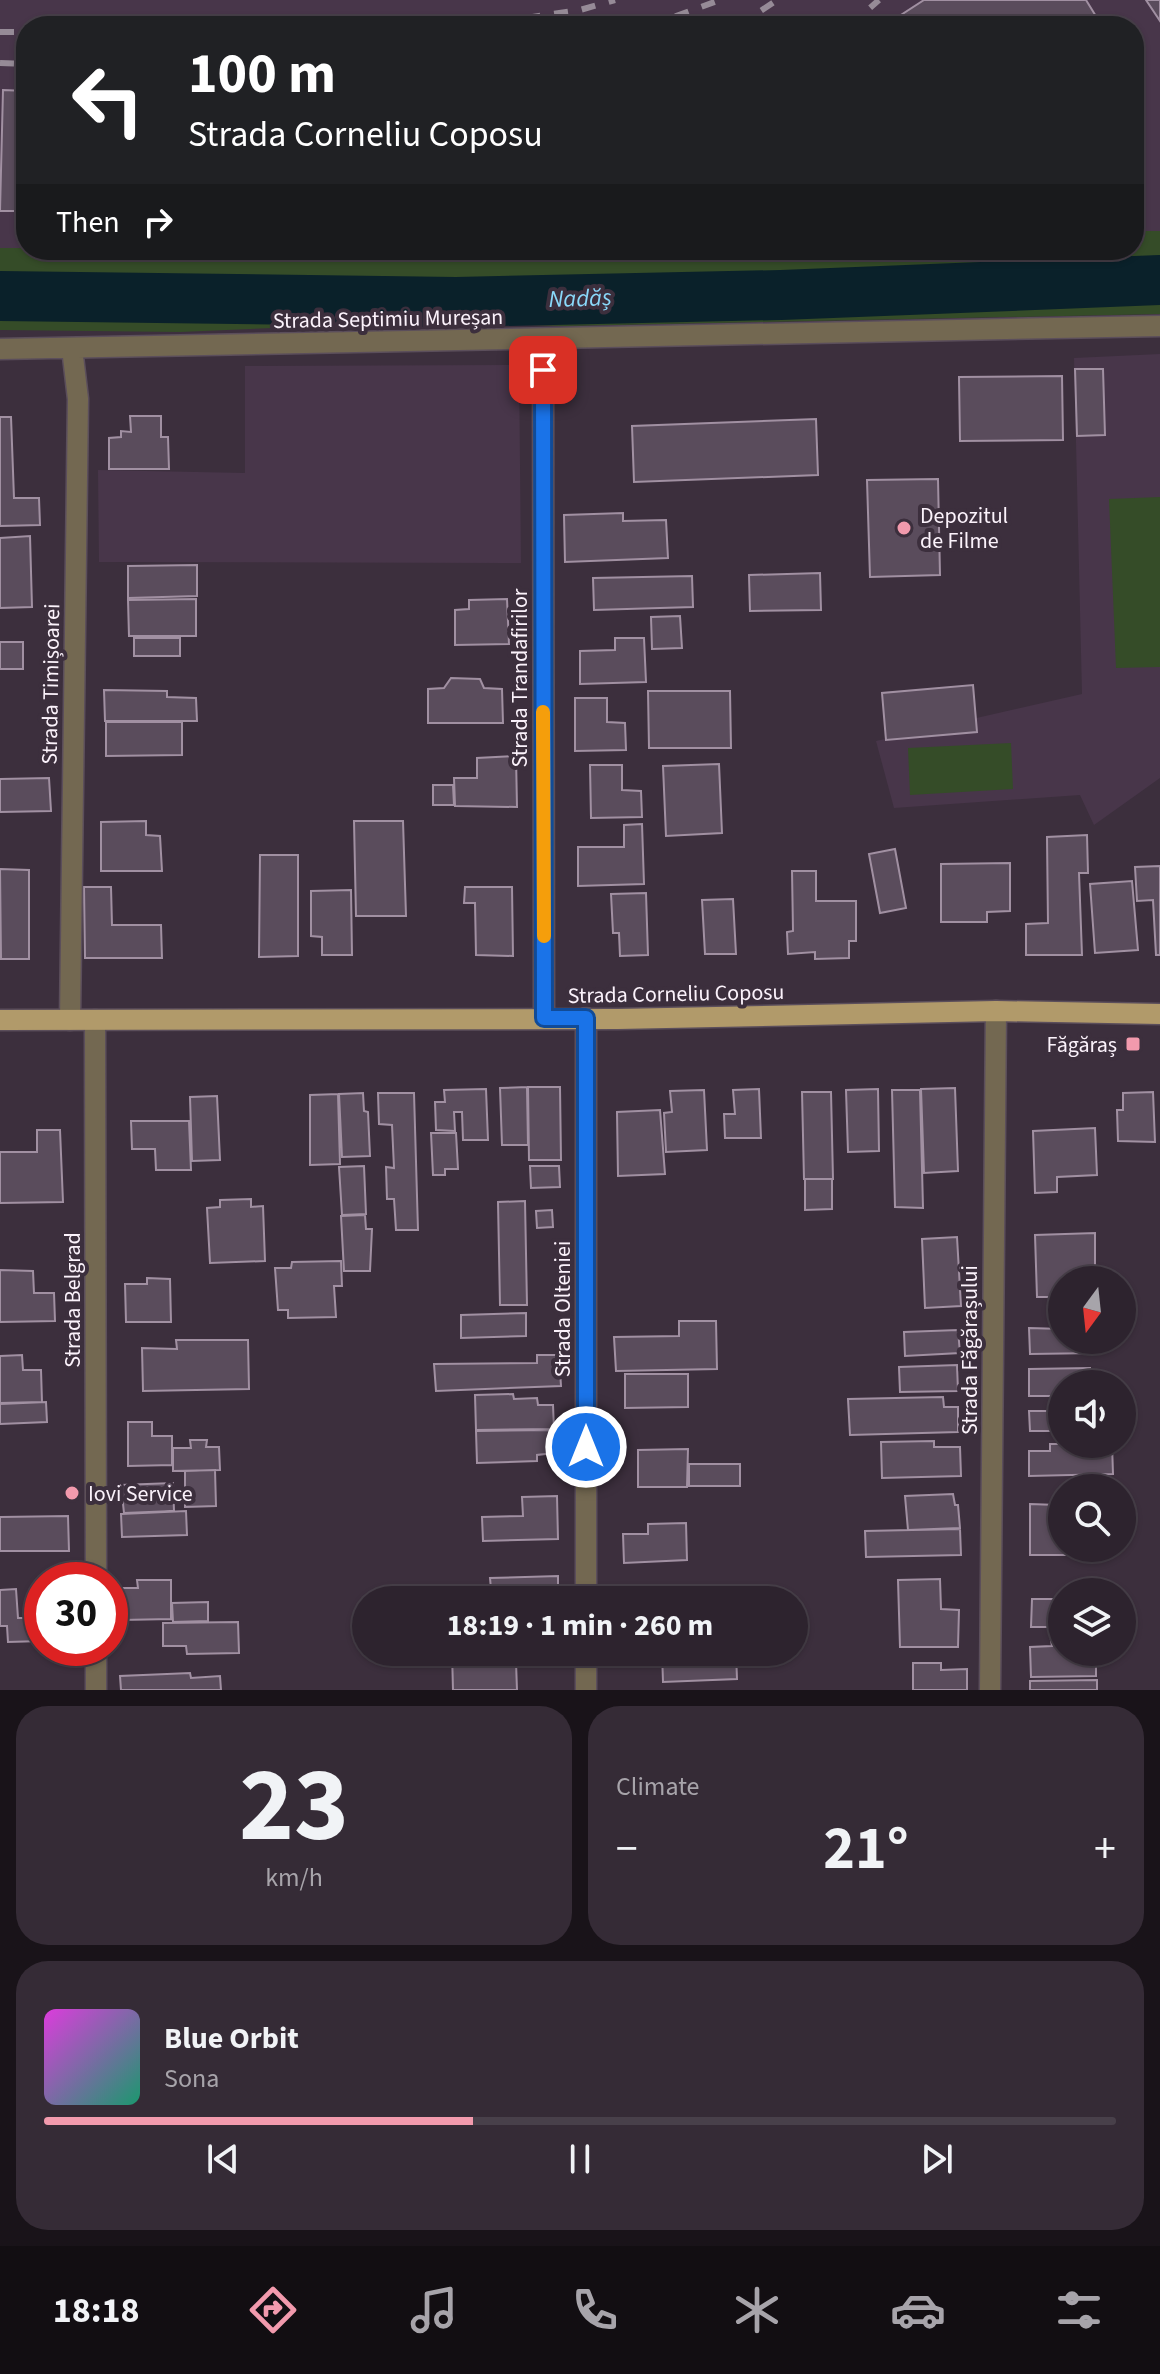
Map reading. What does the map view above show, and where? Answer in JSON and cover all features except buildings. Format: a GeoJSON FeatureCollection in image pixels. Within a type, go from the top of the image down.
{"type":"FeatureCollection","features":[{"type":"Feature","properties":{"kind":"main road","name":"Strada Corneliu Coposu"},"geometry":{"type":"LineString","coordinates":[[0,1020],[586,1018],[996,1011],[1160,1014]]}},
{"type":"Feature","properties":{"kind":"street","name":"Strada Septimiu Mureșan"},"geometry":{"type":"LineString","coordinates":[[0,349],[1160,326]]}},
{"type":"Feature","properties":{"kind":"street","name":"Strada Trandafirilor"},"geometry":{"type":"LineString","coordinates":[[543,339],[544,1018]]}},
{"type":"Feature","properties":{"kind":"street","name":"Strada Timișoarei"},"geometry":{"type":"LineString","coordinates":[[70,1020],[78,399],[72,348]]}},
{"type":"Feature","properties":{"kind":"street","name":"Strada Făgărașului"},"geometry":{"type":"LineString","coordinates":[[990,1690],[996,1011]]}},
{"type":"Feature","properties":{"kind":"street","name":"Strada Olteniei"},"geometry":{"type":"LineString","coordinates":[[586,1018],[586,1586]]}},
{"type":"Feature","properties":{"kind":"street","name":"Strada Belgrad"},"geometry":{"type":"LineString","coordinates":[[95,1020],[96,1562]]}},
{"type":"Feature","properties":{"kind":"street"},"geometry":{"type":"LineString","coordinates":[[96,1666],[96,1690]]}},
{"type":"Feature","properties":{"kind":"street"},"geometry":{"type":"LineString","coordinates":[[586,1666],[586,1690]]}},
{"type":"Feature","properties":{"kind":"shaded area"},"geometry":{"type":"Polygon","coordinates":[[[0,0],[1160,0],[1160,231],[1144,231],[1144,16],[16,16],[16,248],[0,248],[0,0]]]}},
{"type":"Feature","properties":{"kind":"shaded area"},"geometry":{"type":"Polygon","coordinates":[[[1160,354],[1160,778],[1094,825],[1080,795],[894,808],[876,741],[1082,694],[1074,358],[1160,354]]]}},
{"type":"Feature","properties":{"kind":"shaded area"},"geometry":{"type":"Polygon","coordinates":[[[519,365],[521,563],[99,562],[98,470],[245,473],[245,366],[519,365]]]}},
{"type":"Feature","properties":{"kind":"green space"},"geometry":{"type":"Polygon","coordinates":[[[1144,231],[1160,231],[1160,314],[565,326],[415,322],[180,332],[0,330],[0,248],[16,248],[16,260],[1144,260],[1144,231]]]}},
{"type":"Feature","properties":{"kind":"green space"},"geometry":{"type":"Polygon","coordinates":[[[1160,497],[1160,667],[1116,668],[1109,499],[1160,497]]]}},
{"type":"Feature","properties":{"kind":"green space"},"geometry":{"type":"Polygon","coordinates":[[[1011,743],[1013,789],[910,795],[908,748],[1011,743]]]}},
{"type":"Feature","properties":{"kind":"waterway","name":"Nadăș"},"geometry":{"type":"LineString","coordinates":[[0,296],[456,302],[781,295],[1160,280]]}},
{"type":"Feature","properties":{"kind":"railway"},"geometry":{"type":"LineString","coordinates":[[539,16],[580,10],[615,0]]}},
{"type":"Feature","properties":{"kind":"railway"},"geometry":{"type":"LineString","coordinates":[[676,16],[720,0]]}},
{"type":"Feature","properties":{"kind":"railway"},"geometry":{"type":"LineString","coordinates":[[753,16],[777,0]]}},
{"type":"Feature","properties":{"kind":"railway"},"geometry":{"type":"LineString","coordinates":[[861,16],[879,0]]}},
{"type":"Feature","properties":{"kind":"railway"},"geometry":{"type":"LineString","coordinates":[[0,32],[16,32]]}},
{"type":"Feature","properties":{"kind":"railway"},"geometry":{"type":"LineString","coordinates":[[0,63],[16,64]]}},
{"type":"Feature","properties":{"kind":"slow traffic"},"geometry":{"type":"LineString","coordinates":[[543,712],[544,936]]}},
{"type":"Feature","properties":{"kind":"place","name":"Depozitul de Filme"},"geometry":{"type":"Point","coordinates":[904,528]}},
{"type":"Feature","properties":{"kind":"place","name":"Făgăraș"},"geometry":{"type":"Point","coordinates":[1133,1044]}},
{"type":"Feature","properties":{"kind":"place","name":"Iovi Service"},"geometry":{"type":"Point","coordinates":[72,1493]}},
{"type":"Feature","properties":{"kind":"route"},"geometry":{"type":"LineString","coordinates":[[543,370],[544,1018],[586,1018],[586,1447]]}}]}
